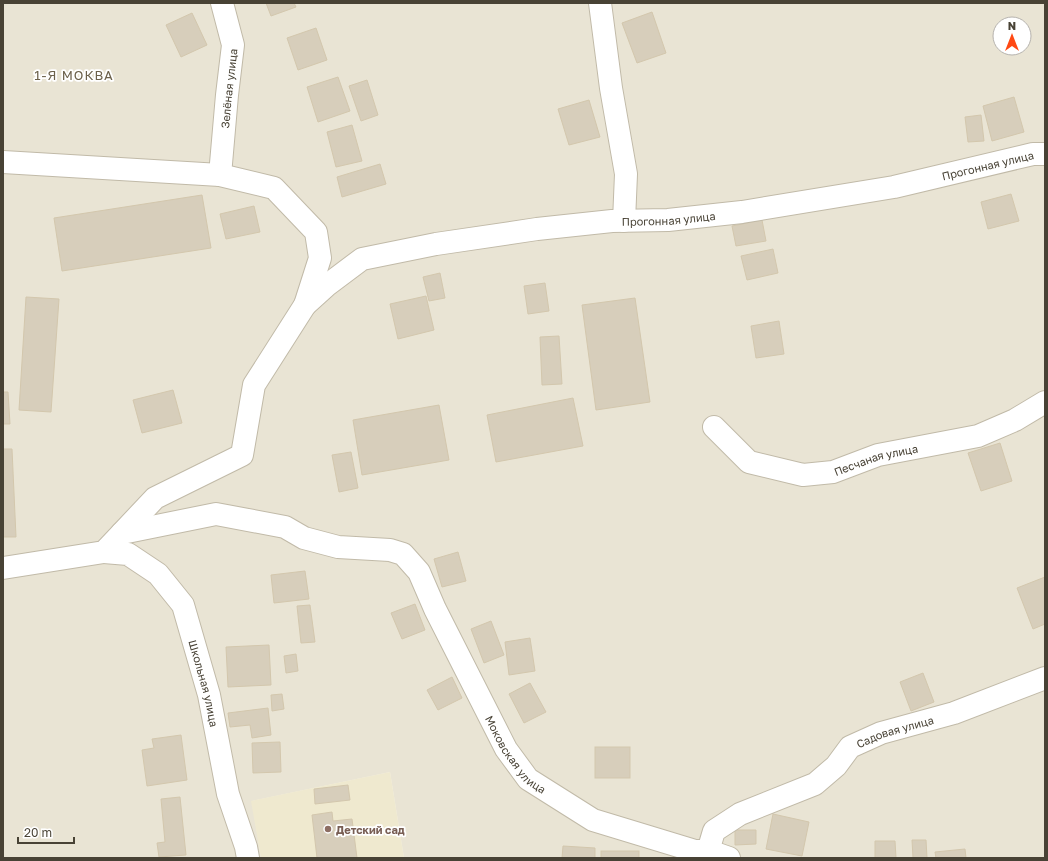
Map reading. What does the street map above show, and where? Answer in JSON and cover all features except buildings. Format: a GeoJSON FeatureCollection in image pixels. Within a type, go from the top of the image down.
{"type":"FeatureCollection","features":[{"type":"Feature","properties":{"kind":"street","name":"Зелёная улица"},"geometry":{"type":"LineString","coordinates":[[220,175],[226,95],[233,45],[222,3]]}},
{"type":"Feature","properties":{"kind":"street"},"geometry":{"type":"LineString","coordinates":[[600,3],[611,88],[626,174],[624,221]]}},
{"type":"Feature","properties":{"kind":"street","name":"Прогонная улица"},"geometry":{"type":"LineString","coordinates":[[305,305],[326,286],[362,259],[436,244],[537,229],[624,221],[668,220],[742,212],[894,187],[1033,154],[1045,154]]}},
{"type":"Feature","properties":{"kind":"street"},"geometry":{"type":"LineString","coordinates":[[3,162],[220,175],[274,188],[316,232],[320,258],[305,305],[254,384],[242,454],[155,498],[104,552]]}},
{"type":"Feature","properties":{"kind":"street","name":"Песчаная улица"},"geometry":{"type":"LineString","coordinates":[[714,427],[748,462],[803,475],[833,472],[878,456],[978,436],[1015,420],[1045,402]]}},
{"type":"Feature","properties":{"kind":"street","name":"Моковская улица"},"geometry":{"type":"LineString","coordinates":[[122,533],[216,514],[285,527],[304,538],[338,547],[390,550],[403,554],[419,572],[435,609],[506,749],[528,779],[593,820],[708,855],[729,858]]}},
{"type":"Feature","properties":{"kind":"street","name":"Школьная улица"},"geometry":{"type":"LineString","coordinates":[[3,568],[104,552],[128,554],[158,574],[183,605],[209,695],[228,794],[246,847],[248,858]]}},
{"type":"Feature","properties":{"kind":"street","name":"Садовая улица"},"geometry":{"type":"LineString","coordinates":[[708,855],[714,831],[740,814],[815,784],[836,766],[850,748],[881,733],[954,713],[1045,678]]}},
{"type":"Feature","properties":{"kind":"shaded area"},"geometry":{"type":"Polygon","coordinates":[[[3,3],[1045,3],[1045,858],[404,858],[390,772],[252,801],[261,858],[3,858],[3,3]]]}},
{"type":"Feature","properties":{"kind":"shaded area","name":"Детский сад"},"geometry":{"type":"Polygon","coordinates":[[[390,772],[404,858],[261,858],[251,801],[390,772]]]}},
{"type":"Feature","properties":{"kind":"place","name":"Детский сад"},"geometry":{"type":"Point","coordinates":[328,829]}},
{"type":"Feature","properties":{"kind":"district","name":"1-Я МОКВА"},"geometry":{"type":"Point","coordinates":[74,75]}}]}
